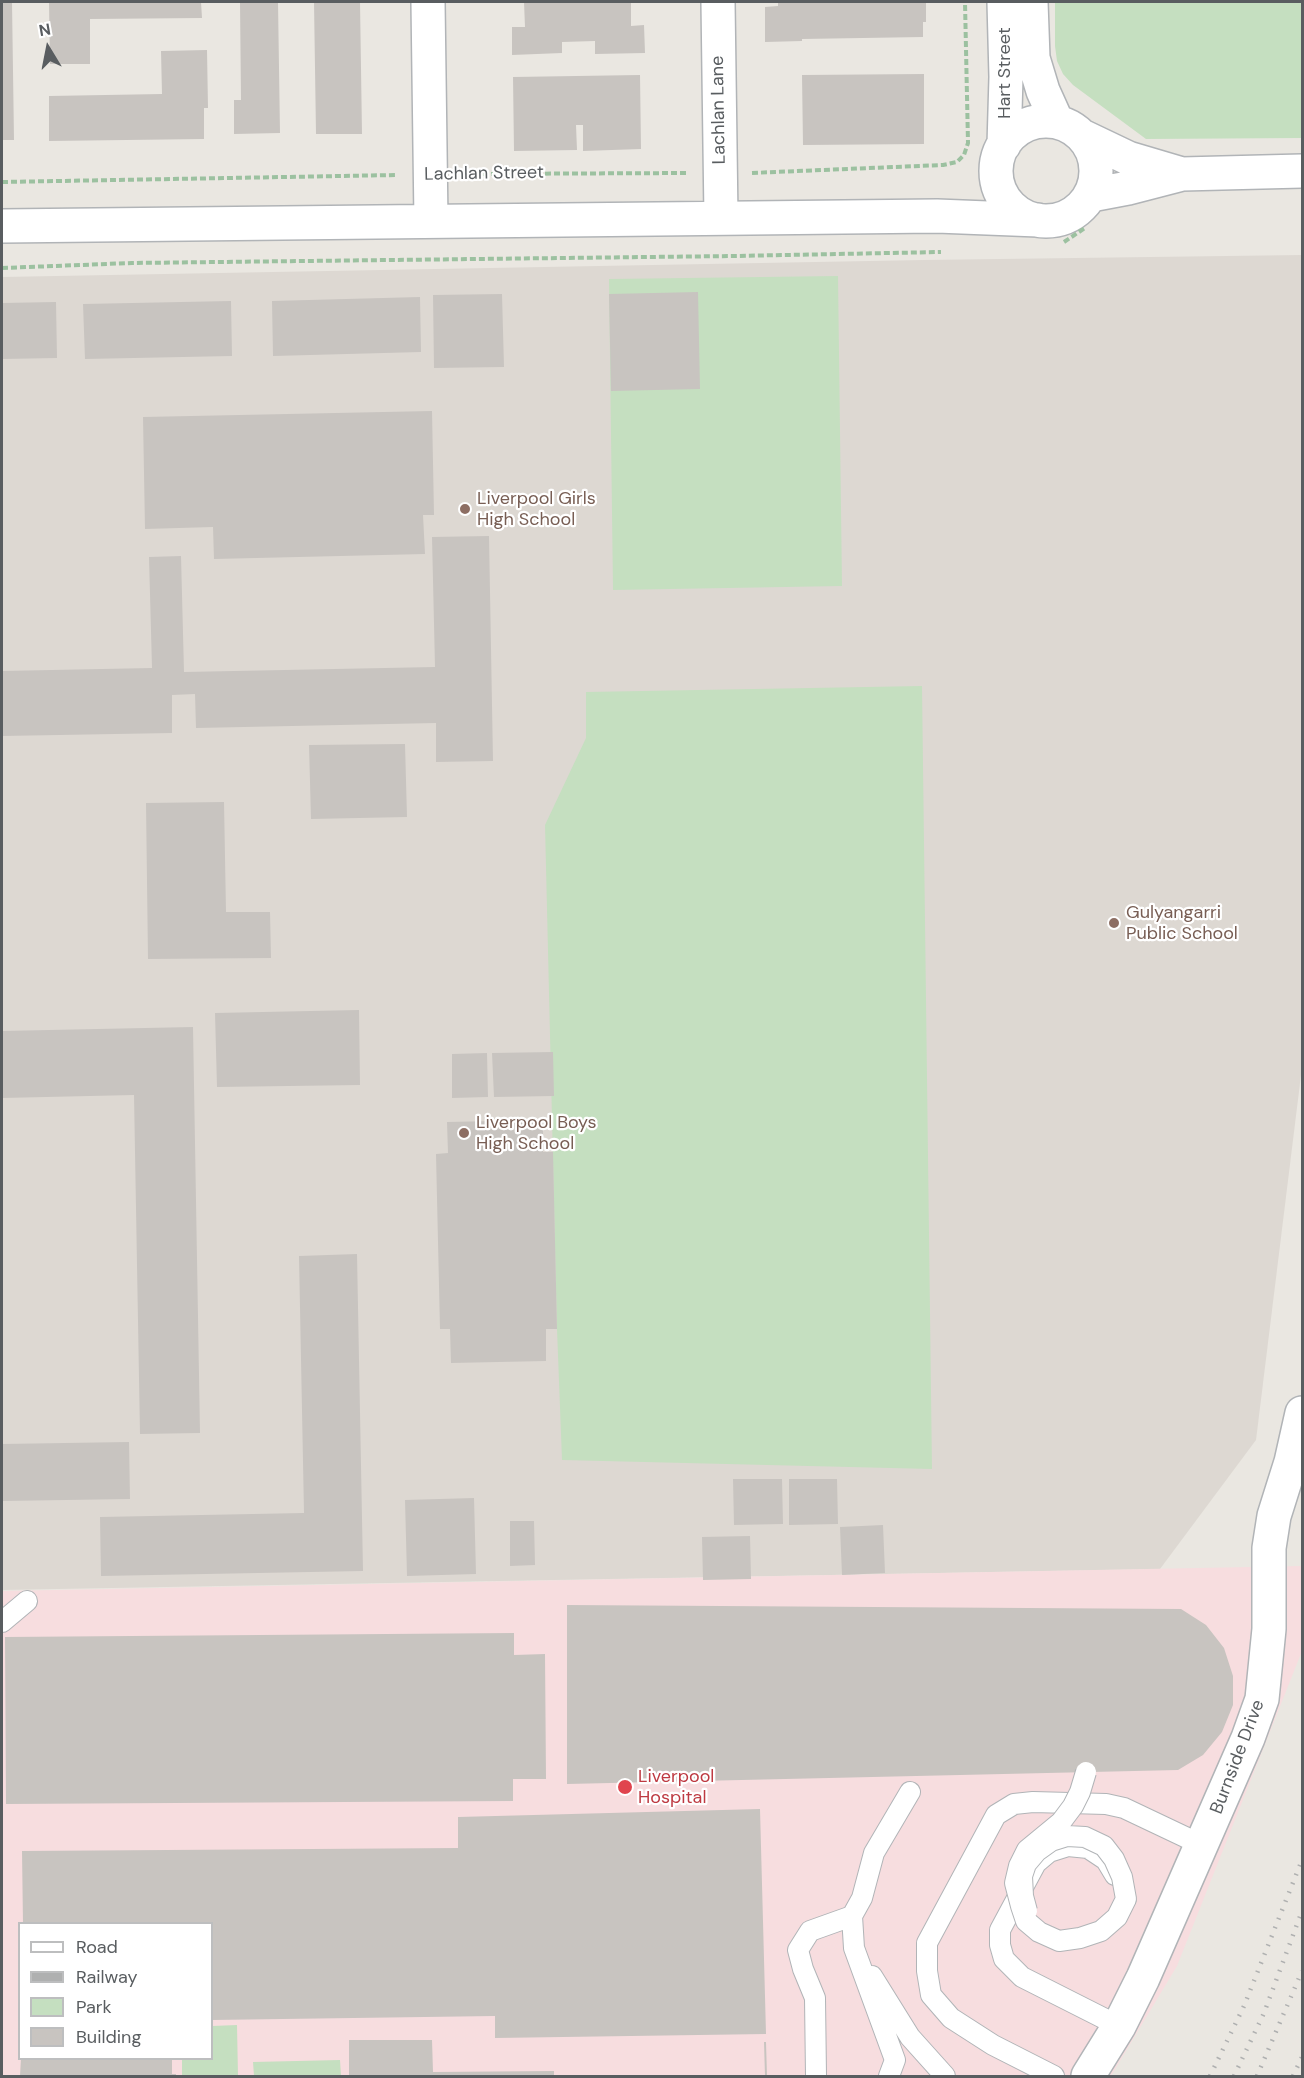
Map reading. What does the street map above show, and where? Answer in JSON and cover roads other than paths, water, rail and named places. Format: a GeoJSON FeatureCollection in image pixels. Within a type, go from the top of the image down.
{"type":"FeatureCollection","features":[{"type":"Feature","properties":{"kind":"street"},"geometry":{"type":"LineString","coordinates":[[428,2],[431,221]]}},
{"type":"Feature","properties":{"kind":"street","name":"Lachlan Lane"},"geometry":{"type":"LineString","coordinates":[[718,2],[721,218]]}},
{"type":"Feature","properties":{"kind":"street","name":"Hart Street"},"geometry":{"type":"LineString","coordinates":[[1004,2],[1006,77],[1004,145]]}},
{"type":"Feature","properties":{"kind":"street","name":"Hart Street"},"geometry":{"type":"LineString","coordinates":[[1030,2],[1033,58],[1043,91],[1070,130]]}},
{"type":"Feature","properties":{"kind":"street"},"geometry":{"type":"LineString","coordinates":[[1038,220],[1023,215],[1010,206],[1001,192],[997,177],[997,160],[1004,145],[1014,132],[1027,125],[1042,121],[1070,130],[1128,158],[1182,174]]}},
{"type":"Feature","properties":{"kind":"street"},"geometry":{"type":"LineString","coordinates":[[2,226],[937,216],[1054,220],[1069,216],[1081,207],[1091,195],[1096,180],[1096,165],[1092,151],[1070,130]]}},
{"type":"Feature","properties":{"kind":"street"},"geometry":{"type":"LineString","coordinates":[[1091,195],[1182,174],[1302,171]]}},
{"type":"Feature","properties":{"kind":"street"},"geometry":{"type":"LineString","coordinates":[[937,216],[997,177]]}},
{"type":"Feature","properties":{"kind":"street","name":"Burnside Drive"},"geometry":{"type":"LineString","coordinates":[[1088,2076],[1119,2026],[1143,1977],[1248,1738],[1262,1700],[1269,1629],[1269,1548],[1274,1516],[1291,1462],[1302,1413]]}},
{"type":"Feature","properties":{"kind":"lane"},"geometry":{"type":"LineString","coordinates":[[2,1622],[27,1601]]}},
{"type":"Feature","properties":{"kind":"lane"},"geometry":{"type":"LineString","coordinates":[[1086,1772],[1073,1806],[1061,1822],[1027,1850],[1018,1866],[1015,1883],[1018,1894],[1021,1906],[1026,1921],[1040,1932],[1059,1941],[1080,1938],[1101,1931],[1117,1917],[1126,1899],[1122,1877],[1114,1858],[1104,1846],[1085,1837],[1067,1836],[1051,1841],[1026,1864],[1022,1876],[1022,1886],[1023,1896],[1027,1911],[1034,1921],[1062,1935],[1077,1934],[1096,1928],[1111,1915],[1120,1898],[1116,1877],[1106,1860],[1088,1848],[1068,1846],[1049,1852],[1036,1863],[1030,1872],[1025,1882],[1020,1892],[1015,1901],[1000,1930],[1000,1945],[1004,1959],[1022,1977],[1119,2026]]}},
{"type":"Feature","properties":{"kind":"lane"},"geometry":{"type":"LineString","coordinates":[[910,1792],[874,1853],[862,1898],[852,1916],[854,1948],[892,2068],[921,2049]]}},
{"type":"Feature","properties":{"kind":"lane"},"geometry":{"type":"LineString","coordinates":[[1054,2076],[993,2045],[951,2018],[931,1995],[927,1971],[927,1943],[996,1815],[1014,1804],[1096,1803],[1124,1808],[1202,1845]]}},
{"type":"Feature","properties":{"kind":"lane"},"geometry":{"type":"LineString","coordinates":[[816,2076],[815,1998],[802,1969],[798,1950],[810,1931],[852,1916]]}},
{"type":"Feature","properties":{"kind":"lane"},"geometry":{"type":"LineString","coordinates":[[854,1948],[910,2037],[945,2076]]}},
{"type":"Feature","properties":{"kind":"railway"},"geometry":{"type":"LineString","coordinates":[[1210,2076],[1244,2006],[1302,1860]]}},
{"type":"Feature","properties":{"kind":"railway"},"geometry":{"type":"LineString","coordinates":[[1234,2076],[1264,2013],[1302,1911]]}},
{"type":"Feature","properties":{"kind":"railway"},"geometry":{"type":"LineString","coordinates":[[1257,2076],[1302,1971]]}},
{"type":"Feature","properties":{"kind":"railway"},"geometry":{"type":"LineString","coordinates":[[1293,2076],[1302,2057]]}},
{"type":"Feature","properties":{"kind":"place","name":"Liverpool Girls High School"},"geometry":{"type":"Point","coordinates":[465,509]}},
{"type":"Feature","properties":{"kind":"place","name":"Gulyangarri Public School"},"geometry":{"type":"Point","coordinates":[1114,923]}},
{"type":"Feature","properties":{"kind":"place","name":"Liverpool Boys High School"},"geometry":{"type":"Point","coordinates":[464,1133]}},
{"type":"Feature","properties":{"kind":"place","name":"Liverpool Hospital"},"geometry":{"type":"Point","coordinates":[625,1787]}}]}
